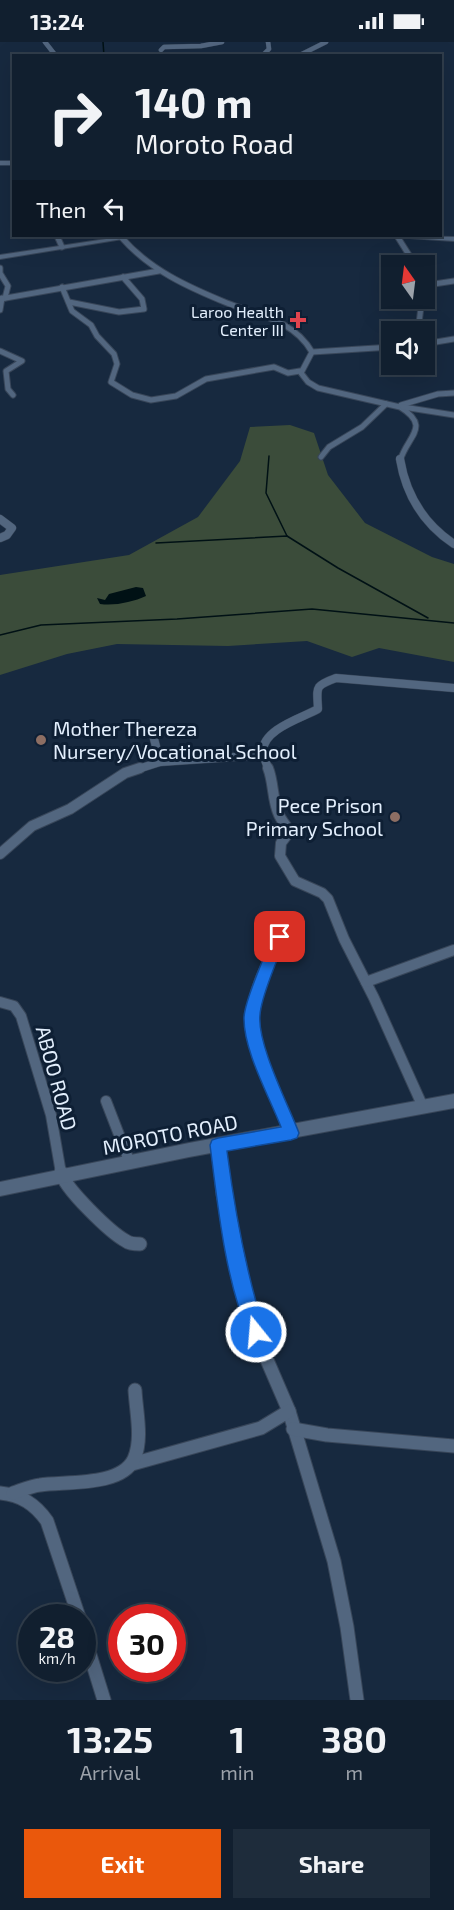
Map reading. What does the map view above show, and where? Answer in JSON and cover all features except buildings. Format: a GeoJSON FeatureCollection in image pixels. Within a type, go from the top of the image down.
{"type":"FeatureCollection","features":[{"type":"Feature","properties":{"kind":"main road"},"geometry":{"type":"LineString","coordinates":[[0,257],[130,237]]}},
{"type":"Feature","properties":{"kind":"main road"},"geometry":{"type":"LineString","coordinates":[[424,237],[454,239]]}},
{"type":"Feature","properties":{"kind":"main road","name":"MOROTO ROAD"},"geometry":{"type":"LineString","coordinates":[[0,1189],[454,1101]]}},
{"type":"Feature","properties":{"kind":"street"},"geometry":{"type":"LineString","coordinates":[[45,42],[54,54]]}},
{"type":"Feature","properties":{"kind":"street"},"geometry":{"type":"LineString","coordinates":[[161,50],[162,47],[201,46],[222,42]]}},
{"type":"Feature","properties":{"kind":"street"},"geometry":{"type":"LineString","coordinates":[[302,54],[326,42]]}},
{"type":"Feature","properties":{"kind":"street"},"geometry":{"type":"LineString","coordinates":[[57,237],[62,247]]}},
{"type":"Feature","properties":{"kind":"street"},"geometry":{"type":"LineString","coordinates":[[398,237],[409,255]]}},
{"type":"Feature","properties":{"kind":"street"},"geometry":{"type":"LineString","coordinates":[[122,238],[136,255],[159,271],[218,299],[293,330],[303,338],[312,352]]}},
{"type":"Feature","properties":{"kind":"street"},"geometry":{"type":"LineString","coordinates":[[0,268],[8,286],[2,298],[0,310]]}},
{"type":"Feature","properties":{"kind":"street"},"geometry":{"type":"LineString","coordinates":[[2,298],[159,271]]}},
{"type":"Feature","properties":{"kind":"street"},"geometry":{"type":"LineString","coordinates":[[69,302],[119,312],[144,309],[142,299],[123,278]]}},
{"type":"Feature","properties":{"kind":"street"},"geometry":{"type":"LineString","coordinates":[[435,284],[454,281]]}},
{"type":"Feature","properties":{"kind":"street"},"geometry":{"type":"LineString","coordinates":[[62,287],[72,311],[90,325],[114,354],[117,364],[111,382],[146,399],[176,396],[203,380],[271,367],[280,368],[288,373],[300,371],[312,352]]}},
{"type":"Feature","properties":{"kind":"street"},"geometry":{"type":"LineString","coordinates":[[435,342],[454,339]]}},
{"type":"Feature","properties":{"kind":"street"},"geometry":{"type":"LineString","coordinates":[[312,352],[381,348]]}},
{"type":"Feature","properties":{"kind":"street"},"geometry":{"type":"LineString","coordinates":[[0,351],[22,360],[6,371],[8,389],[13,395]]}},
{"type":"Feature","properties":{"kind":"street"},"geometry":{"type":"LineString","coordinates":[[300,371],[308,382],[318,388],[384,406],[415,408],[454,415]]}},
{"type":"Feature","properties":{"kind":"street"},"geometry":{"type":"LineString","coordinates":[[399,406],[416,400],[454,393]]}},
{"type":"Feature","properties":{"kind":"street"},"geometry":{"type":"LineString","coordinates":[[415,408],[416,400]]}},
{"type":"Feature","properties":{"kind":"street"},"geometry":{"type":"LineString","coordinates":[[321,457],[329,447],[362,427],[384,406]]}},
{"type":"Feature","properties":{"kind":"street"},"geometry":{"type":"LineString","coordinates":[[399,406],[414,417],[416,432],[400,459],[406,489],[438,531],[454,543]]}},
{"type":"Feature","properties":{"kind":"street"},"geometry":{"type":"LineString","coordinates":[[0,519],[12,528],[7,535],[0,538]]}},
{"type":"Feature","properties":{"kind":"street"},"geometry":{"type":"LineString","coordinates":[[423,1107],[344,939],[328,898],[296,881],[280,855],[280,843],[290,831],[279,815],[274,798],[273,780],[263,755],[265,742],[269,736],[318,709],[317,688],[328,680],[348,678],[454,688]]}},
{"type":"Feature","properties":{"kind":"street"},"geometry":{"type":"LineString","coordinates":[[153,735],[160,762]]}},
{"type":"Feature","properties":{"kind":"street"},"geometry":{"type":"LineString","coordinates":[[0,854],[32,826],[70,809],[125,773],[160,762],[263,755]]}},
{"type":"Feature","properties":{"kind":"street"},"geometry":{"type":"LineString","coordinates":[[280,937],[252,1016],[257,1049],[291,1133]]}},
{"type":"Feature","properties":{"kind":"street"},"geometry":{"type":"LineString","coordinates":[[366,982],[454,950]]}},
{"type":"Feature","properties":{"kind":"street","name":"ABOO ROAD"},"geometry":{"type":"LineString","coordinates":[[0,1002],[14,1006],[21,1016],[51,1115],[63,1177]]}},
{"type":"Feature","properties":{"kind":"street"},"geometry":{"type":"LineString","coordinates":[[106,1101],[130,1163]]}},
{"type":"Feature","properties":{"kind":"street"},"geometry":{"type":"LineString","coordinates":[[218,1145],[223,1194],[244,1292],[270,1369],[289,1411],[334,1561],[347,1627],[357,1700]]}},
{"type":"Feature","properties":{"kind":"street"},"geometry":{"type":"LineString","coordinates":[[63,1177],[72,1191],[99,1220],[128,1243],[140,1244]]}},
{"type":"Feature","properties":{"kind":"street"},"geometry":{"type":"LineString","coordinates":[[132,1464],[137,1437],[135,1390]]}},
{"type":"Feature","properties":{"kind":"street"},"geometry":{"type":"LineString","coordinates":[[6,1493],[39,1485],[106,1478],[121,1472],[132,1464],[261,1428],[289,1411]]}},
{"type":"Feature","properties":{"kind":"street"},"geometry":{"type":"LineString","coordinates":[[293,1429],[327,1435],[454,1446]]}},
{"type":"Feature","properties":{"kind":"street"},"geometry":{"type":"LineString","coordinates":[[6,1493],[38,1508],[51,1529],[75,1604]]}},
{"type":"Feature","properties":{"kind":"street"},"geometry":{"type":"LineString","coordinates":[[96,1674],[104,1700]]}},
{"type":"Feature","properties":{"kind":"green space"},"geometry":{"type":"Polygon","coordinates":[[[290,425],[314,433],[328,475],[365,523],[432,557],[454,564],[454,662],[379,648],[352,657],[307,641],[228,646],[117,644],[67,654],[0,675],[0,575],[129,555],[198,517],[240,461],[250,427],[290,425]]]}},
{"type":"Feature","properties":{"kind":"shaded area"},"geometry":{"type":"Polygon","coordinates":[[[136,587],[143,588],[146,596],[130,602],[112,604],[100,604],[97,598],[105,600],[109,594],[136,587]]]}},
{"type":"Feature","properties":{"kind":"waterway"},"geometry":{"type":"LineString","coordinates":[[103,42],[104,54]]}},
{"type":"Feature","properties":{"kind":"waterway"},"geometry":{"type":"LineString","coordinates":[[269,456],[266,493],[287,536]]}},
{"type":"Feature","properties":{"kind":"waterway"},"geometry":{"type":"LineString","coordinates":[[156,543],[287,536]]}},
{"type":"Feature","properties":{"kind":"waterway"},"geometry":{"type":"LineString","coordinates":[[287,536],[338,568],[428,618]]}},
{"type":"Feature","properties":{"kind":"waterway"},"geometry":{"type":"LineString","coordinates":[[0,635],[41,625],[177,619],[312,609],[454,623]]}},
{"type":"Feature","properties":{"kind":"place","name":"Laroo Health Center III"},"geometry":{"type":"Point","coordinates":[298,320]}},
{"type":"Feature","properties":{"kind":"place","name":"Mother Thereza Nursery/Vocational School"},"geometry":{"type":"Point","coordinates":[41,740]}},
{"type":"Feature","properties":{"kind":"place","name":"Pece Prison Primary School"},"geometry":{"type":"Point","coordinates":[395,817]}},
{"type":"Feature","properties":{"kind":"route"},"geometry":{"type":"LineString","coordinates":[[256,1332],[244,1292],[223,1194],[218,1145],[291,1133],[257,1049],[252,1016],[280,937]]}}]}
